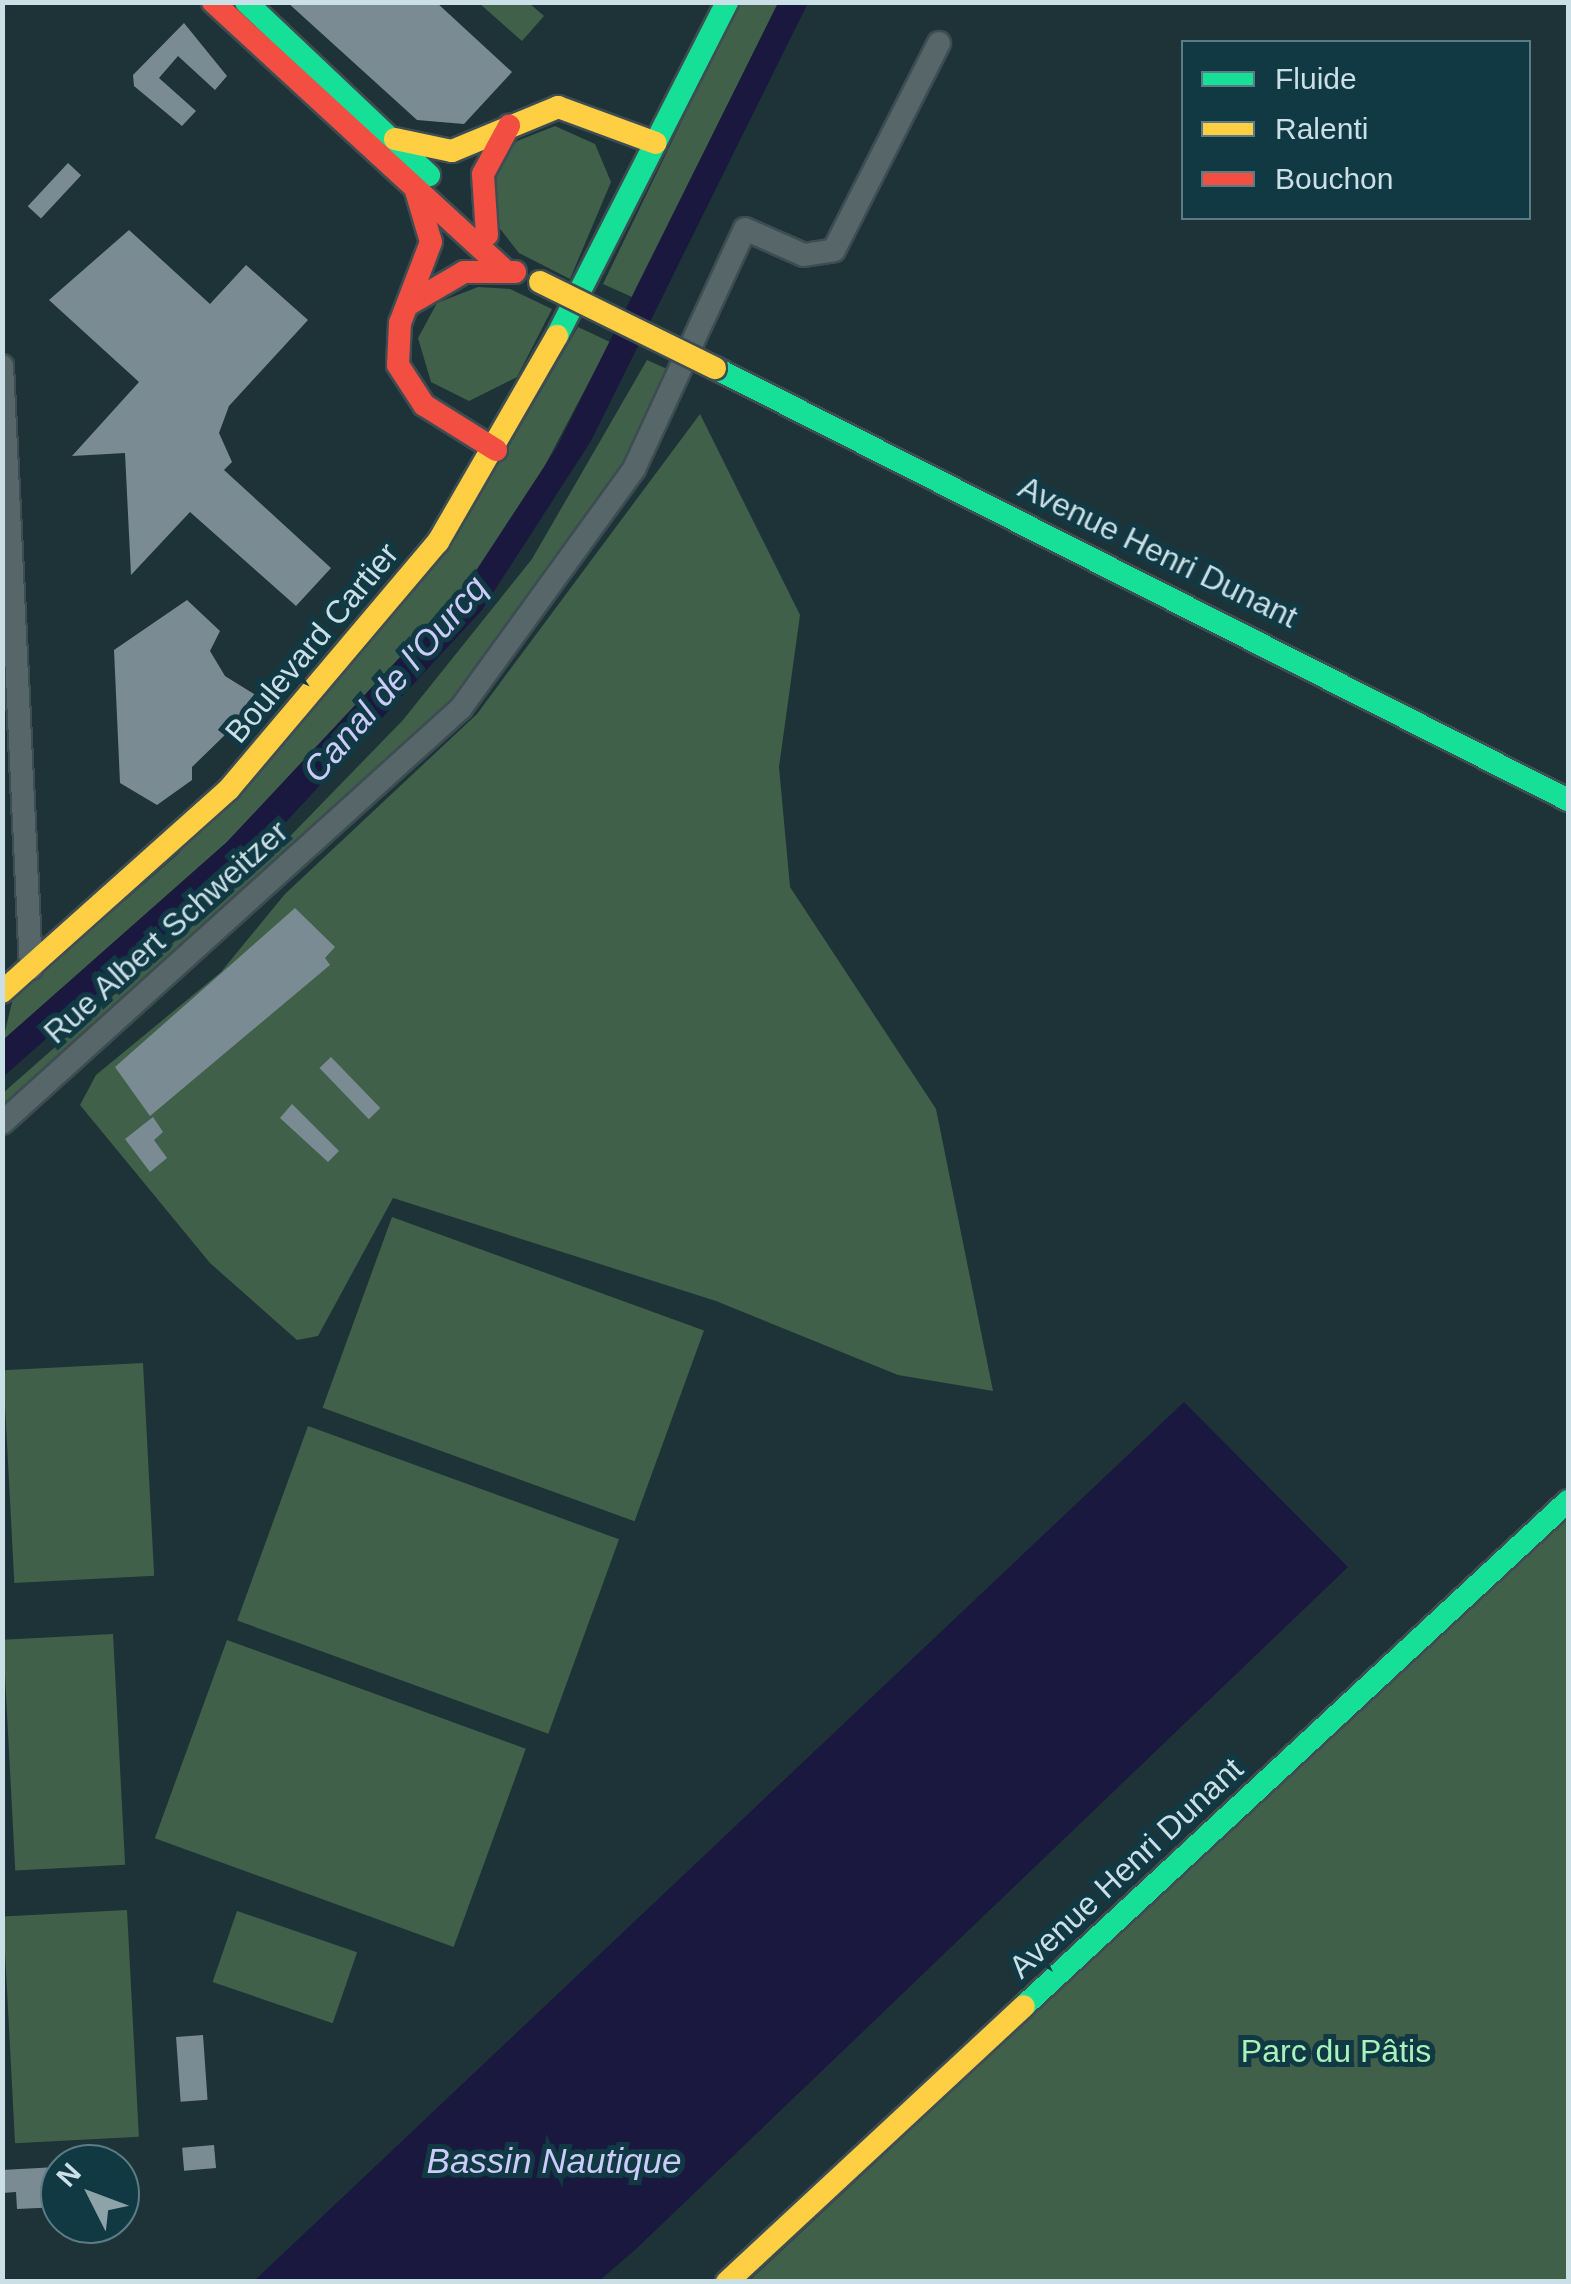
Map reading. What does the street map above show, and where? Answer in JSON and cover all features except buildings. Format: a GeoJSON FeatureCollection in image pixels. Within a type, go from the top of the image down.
{"type":"FeatureCollection","features":[{"type":"Feature","properties":{"kind":"street"},"geometry":{"type":"LineString","coordinates":[[213,2],[415,188],[523,276]]}},
{"type":"Feature","properties":{"kind":"street"},"geometry":{"type":"LineString","coordinates":[[246,2],[395,139],[523,276]]}},
{"type":"Feature","properties":{"kind":"street","name":"Boulevard Cartier"},"geometry":{"type":"LineString","coordinates":[[2,992],[288,724],[399,594],[496,450],[574,306],[727,2]]}},
{"type":"Feature","properties":{"kind":"street","name":"Rue Albert Schweitzer"},"geometry":{"type":"LineString","coordinates":[[2,1123],[461,708],[634,468],[745,229],[804,255],[834,250],[939,43]]}},
{"type":"Feature","properties":{"kind":"street"},"geometry":{"type":"LineString","coordinates":[[395,139],[452,151],[512,120],[574,110],[656,143]]}},
{"type":"Feature","properties":{"kind":"street"},"geometry":{"type":"LineString","coordinates":[[487,235],[482,174],[512,120]]}},
{"type":"Feature","properties":{"kind":"street"},"geometry":{"type":"LineString","coordinates":[[415,188],[431,242],[396,340],[404,380],[424,405],[496,450]]}},
{"type":"Feature","properties":{"kind":"street"},"geometry":{"type":"LineString","coordinates":[[408,304],[464,272],[523,276]]}},
{"type":"Feature","properties":{"kind":"street","name":"Avenue Henri Dunant"},"geometry":{"type":"LineString","coordinates":[[523,276],[716,368],[1568,800]]}},
{"type":"Feature","properties":{"kind":"street"},"geometry":{"type":"LineString","coordinates":[[2,366],[31,968]]}},
{"type":"Feature","properties":{"kind":"street","name":"Avenue Henri Dunant"},"geometry":{"type":"LineString","coordinates":[[726,2282],[1568,1501]]}},
{"type":"Feature","properties":{"kind":"green space"},"geometry":{"type":"Polygon","coordinates":[[[479,3],[529,3],[544,16],[522,41],[479,3]]]}},
{"type":"Feature","properties":{"kind":"green space"},"geometry":{"type":"Polygon","coordinates":[[[739,3],[778,3],[632,297],[603,284],[739,3]]]}},
{"type":"Feature","properties":{"kind":"green space"},"geometry":{"type":"Polygon","coordinates":[[[555,126],[595,144],[611,182],[570,279],[519,253],[490,216],[489,176],[517,141],[555,126]]]}},
{"type":"Feature","properties":{"kind":"green space"},"geometry":{"type":"Polygon","coordinates":[[[478,287],[510,289],[552,309],[517,377],[469,401],[431,382],[418,338],[437,303],[478,287]]]}},
{"type":"Feature","properties":{"kind":"green space"},"geometry":{"type":"Polygon","coordinates":[[[578,327],[610,342],[532,490],[464,589],[227,842],[3,1040],[13,998],[177,855],[451,546],[578,327]]]}},
{"type":"Feature","properties":{"kind":"green space"},"geometry":{"type":"Polygon","coordinates":[[[647,360],[674,372],[625,476],[540,601],[441,715],[3,1112],[3,1093],[267,860],[403,720],[532,559],[647,360]]]}},
{"type":"Feature","properties":{"kind":"green space"},"geometry":{"type":"Polygon","coordinates":[[[700,414],[800,615],[779,767],[790,887],[936,1109],[993,1391],[898,1375],[716,1301],[393,1198],[318,1336],[297,1340],[210,1263],[80,1105],[96,1075],[221,972],[285,894],[477,714],[700,414]]]}},
{"type":"Feature","properties":{"kind":"green space"},"geometry":{"type":"Polygon","coordinates":[[[392,1217],[704,1331],[635,1521],[323,1408],[392,1217]]]}},
{"type":"Feature","properties":{"kind":"green space"},"geometry":{"type":"Polygon","coordinates":[[[143,1363],[154,1576],[14,1583],[3,1370],[143,1363]]]}},
{"type":"Feature","properties":{"kind":"green space"},"geometry":{"type":"Polygon","coordinates":[[[308,1426],[619,1539],[548,1734],[237,1621],[308,1426]]]}},
{"type":"Feature","properties":{"kind":"green space","name":"Parc du Pâtis"},"geometry":{"type":"Polygon","coordinates":[[[1568,1515],[1568,2281],[748,2282],[1568,1515]]]}},
{"type":"Feature","properties":{"kind":"green space"},"geometry":{"type":"Polygon","coordinates":[[[113,1634],[125,1865],[15,1870],[3,1640],[113,1634]]]}},
{"type":"Feature","properties":{"kind":"green space"},"geometry":{"type":"Polygon","coordinates":[[[227,1640],[526,1749],[454,1947],[155,1838],[227,1640]]]}},
{"type":"Feature","properties":{"kind":"green space"},"geometry":{"type":"Polygon","coordinates":[[[127,1910],[139,2137],[15,2143],[3,1916],[127,1910]]]}},
{"type":"Feature","properties":{"kind":"green space"},"geometry":{"type":"Polygon","coordinates":[[[237,1911],[357,1952],[333,2023],[213,1982],[237,1911]]]}},
{"type":"Feature","properties":{"kind":"water","name":"Canal de l'Ourcq"},"geometry":{"type":"Polygon","coordinates":[[[778,3],[808,3],[591,441],[482,610],[261,849],[3,1077],[3,1040],[227,842],[464,589],[557,447],[778,3]]]}},
{"type":"Feature","properties":{"kind":"water","name":"Bassin Nautique"},"geometry":{"type":"Polygon","coordinates":[[[1184,1402],[1348,1567],[636,2249],[599,2281],[254,2281],[1184,1402]]]}},
{"type":"Feature","properties":{"kind":"traffic: fast"},"geometry":{"type":"LineString","coordinates":[[246,2],[429,175]]}},
{"type":"Feature","properties":{"kind":"traffic: fast"},"geometry":{"type":"LineString","coordinates":[[557,336],[727,2]]}},
{"type":"Feature","properties":{"kind":"traffic: fast"},"geometry":{"type":"LineString","coordinates":[[715,368],[1568,800]]}},
{"type":"Feature","properties":{"kind":"traffic: fast"},"geometry":{"type":"LineString","coordinates":[[1024,2006],[1568,1501]]}},
{"type":"Feature","properties":{"kind":"traffic: slow"},"geometry":{"type":"LineString","coordinates":[[395,139],[452,151],[558,107],[656,143]]}},
{"type":"Feature","properties":{"kind":"traffic: slow"},"geometry":{"type":"LineString","coordinates":[[540,282],[715,368]]}},
{"type":"Feature","properties":{"kind":"traffic: slow"},"geometry":{"type":"LineString","coordinates":[[2,992],[229,789],[438,542],[557,336]]}},
{"type":"Feature","properties":{"kind":"traffic: slow"},"geometry":{"type":"LineString","coordinates":[[727,2282],[1024,2006]]}},
{"type":"Feature","properties":{"kind":"traffic: jam"},"geometry":{"type":"LineString","coordinates":[[213,2],[506,271]]}},
{"type":"Feature","properties":{"kind":"traffic: jam"},"geometry":{"type":"LineString","coordinates":[[487,235],[483,174],[509,126]]}},
{"type":"Feature","properties":{"kind":"traffic: jam"},"geometry":{"type":"LineString","coordinates":[[416,191],[431,242],[400,323],[398,365],[424,405],[496,450]]}},
{"type":"Feature","properties":{"kind":"traffic: jam"},"geometry":{"type":"LineString","coordinates":[[411,303],[464,272],[515,272]]}}]}
